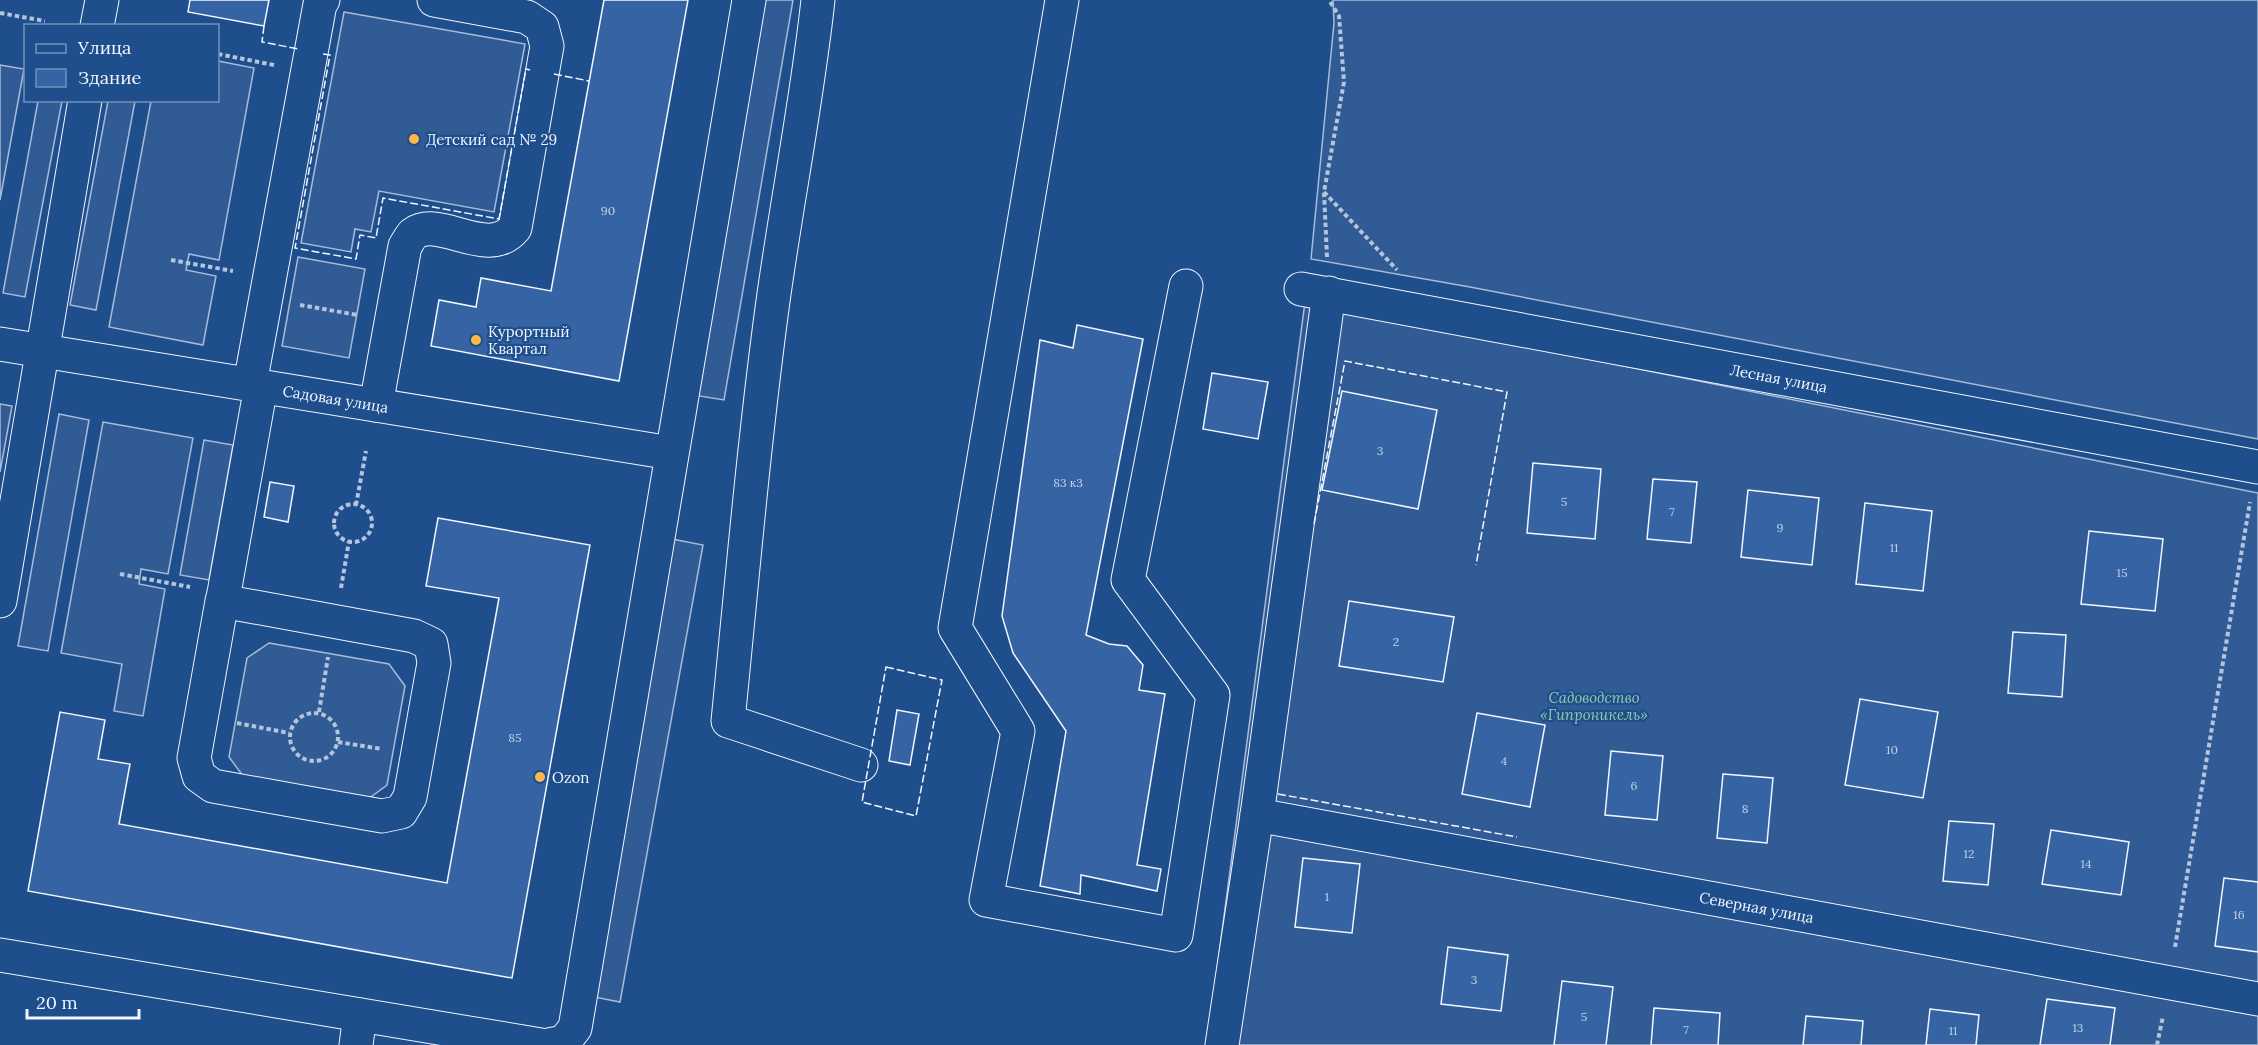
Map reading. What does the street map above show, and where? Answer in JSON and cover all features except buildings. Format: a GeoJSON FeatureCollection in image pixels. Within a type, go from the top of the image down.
{"type":"FeatureCollection","features":[{"type":"Feature","properties":{"kind":"street"},"geometry":{"type":"LineString","coordinates":[[97,24],[102,0]]}},
{"type":"Feature","properties":{"kind":"street"},"geometry":{"type":"LineString","coordinates":[[223,597],[414,636],[431,644],[434,663],[410,797],[401,812],[382,816],[213,786],[199,777],[194,758],[223,597],[256,385],[268,288],[320,4],[323,0]]}},
{"type":"Feature","properties":{"kind":"street"},"geometry":{"type":"LineString","coordinates":[[376,405],[405,246],[414,234],[429,229],[494,241],[507,237],[515,228],[548,46],[542,27],[527,17],[434,0]]}},
{"type":"Feature","properties":{"kind":"street"},"geometry":{"type":"LineString","coordinates":[[549,1045],[564,1042],[575,1028],[749,0]]}},
{"type":"Feature","properties":{"kind":"street"},"geometry":{"type":"LineString","coordinates":[[818,0],[811,69],[772,312],[753,466],[728,721],[861,765]]}},
{"type":"Feature","properties":{"kind":"street"},"geometry":{"type":"LineString","coordinates":[[1062,0],[955,628],[1018,731],[986,900],[1176,935],[1213,695],[1128,579],[1186,286]]}},
{"type":"Feature","properties":{"kind":"street"},"geometry":{"type":"LineString","coordinates":[[0,601],[85,102]]}},
{"type":"Feature","properties":{"kind":"street"},"geometry":{"type":"LineString","coordinates":[[1222,1045],[1257,815],[1315,291]]}},
{"type":"Feature","properties":{"kind":"street","name":"Лесная улица"},"geometry":{"type":"LineString","coordinates":[[1315,291],[2257,467]]}},
{"type":"Feature","properties":{"kind":"street","name":"Садовая улица"},"geometry":{"type":"LineString","coordinates":[[0,344],[671,453]]}},
{"type":"Feature","properties":{"kind":"street","name":"Северная улица"},"geometry":{"type":"LineString","coordinates":[[1257,815],[2258,999]]}},
{"type":"Feature","properties":{"kind":"street"},"geometry":{"type":"LineString","coordinates":[[0,955],[358,1030],[541,1045]]}},
{"type":"Feature","properties":{"kind":"path"},"geometry":{"type":"LineString","coordinates":[[1315,291],[1324,192],[1344,82],[1339,16],[1329,0]]}},
{"type":"Feature","properties":{"kind":"path"},"geometry":{"type":"LineString","coordinates":[[0,13],[45,21]]}},
{"type":"Feature","properties":{"kind":"path"},"geometry":{"type":"LineString","coordinates":[[219,54],[308,71]]}},
{"type":"Feature","properties":{"kind":"path"},"geometry":{"type":"LineString","coordinates":[[1324,192],[1401,273]]}},
{"type":"Feature","properties":{"kind":"path"},"geometry":{"type":"LineString","coordinates":[[171,260],[391,321]]}},
{"type":"Feature","properties":{"kind":"path"},"geometry":{"type":"LineString","coordinates":[[356,505],[366,451]]}},
{"type":"Feature","properties":{"kind":"path"},"geometry":{"type":"LineString","coordinates":[[2157,1045],[2257,467]]}},
{"type":"Feature","properties":{"kind":"path"},"geometry":{"type":"LineString","coordinates":[[356,505],[365,509],[371,516],[372,526],[367,536],[359,541],[349,542],[340,538],[335,530],[334,520],[338,511],[346,506],[356,505]]}},
{"type":"Feature","properties":{"kind":"path"},"geometry":{"type":"LineString","coordinates":[[120,574],[223,597]]}},
{"type":"Feature","properties":{"kind":"path"},"geometry":{"type":"LineString","coordinates":[[319,712],[330,718],[337,728],[338,742],[333,753],[322,760],[310,761],[298,756],[291,745],[289,733],[295,721],[305,713],[319,712]]}},
{"type":"Feature","properties":{"kind":"path"},"geometry":{"type":"LineString","coordinates":[[201,717],[289,733]]}},
{"type":"Feature","properties":{"kind":"path"},"geometry":{"type":"LineString","coordinates":[[338,742],[417,756]]}},
{"type":"Feature","properties":{"kind":"shaded area"},"geometry":{"type":"Polygon","coordinates":[[[761,0],[793,0],[724,400],[693,395],[761,0]]]}},
{"type":"Feature","properties":{"kind":"shaded area"},"geometry":{"type":"Polygon","coordinates":[[[1333,0],[2258,0],[2258,439],[1470,287],[1311,259],[1334,23],[1333,0]]]}},
{"type":"Feature","properties":{"kind":"shaded area","name":"Детский сад № 29"},"geometry":{"type":"Polygon","coordinates":[[[344,12],[525,44],[494,212],[379,191],[371,232],[355,229],[351,252],[301,243],[344,12]]]}},
{"type":"Feature","properties":{"kind":"shaded area"},"geometry":{"type":"Polygon","coordinates":[[[219,61],[254,68],[219,260],[189,254],[186,270],[216,276],[203,345],[109,327],[151,102],[219,102],[219,61]]]}},
{"type":"Feature","properties":{"kind":"shaded area"},"geometry":{"type":"Polygon","coordinates":[[[0,65],[24,69],[0,200],[0,65]]]}},
{"type":"Feature","properties":{"kind":"shaded area"},"geometry":{"type":"Polygon","coordinates":[[[38,102],[62,102],[25,297],[3,293],[38,102]]]}},
{"type":"Feature","properties":{"kind":"shaded area"},"geometry":{"type":"Polygon","coordinates":[[[108,102],[135,102],[96,310],[70,305],[108,102]]]}},
{"type":"Feature","properties":{"kind":"shaded area"},"geometry":{"type":"Polygon","coordinates":[[[298,257],[365,269],[349,358],[282,346],[298,257]]]}},
{"type":"Feature","properties":{"kind":"shaded area","name":"Садоводство «Гипроникель»"},"geometry":{"type":"Polygon","coordinates":[[[1305,302],[2258,493],[2258,1045],[1207,1045],[1305,302]]]}},
{"type":"Feature","properties":{"kind":"shaded area"},"geometry":{"type":"Polygon","coordinates":[[[0,404],[12,406],[0,472],[0,404]]]}},
{"type":"Feature","properties":{"kind":"shaded area"},"geometry":{"type":"Polygon","coordinates":[[[59,414],[89,420],[48,651],[18,646],[59,414]]]}},
{"type":"Feature","properties":{"kind":"shaded area"},"geometry":{"type":"Polygon","coordinates":[[[103,422],[193,438],[168,574],[141,569],[139,584],[165,589],[143,716],[114,711],[122,664],[61,653],[103,422]]]}},
{"type":"Feature","properties":{"kind":"shaded area"},"geometry":{"type":"Polygon","coordinates":[[[204,440],[233,445],[209,580],[180,575],[204,440]]]}},
{"type":"Feature","properties":{"kind":"shaded area"},"geometry":{"type":"Polygon","coordinates":[[[672,539],[703,545],[620,1002],[589,996],[672,539]]]}},
{"type":"Feature","properties":{"kind":"shaded area"},"geometry":{"type":"Polygon","coordinates":[[[269,643],[389,664],[405,686],[387,785],[364,802],[246,780],[229,757],[247,658],[269,643]]]}},
{"type":"Feature","properties":{"kind":"fence"},"geometry":{"type":"LineString","coordinates":[[264,26],[262,42],[299,49]]}},
{"type":"Feature","properties":{"kind":"fence"},"geometry":{"type":"LineString","coordinates":[[323,54],[330,55],[295,248],[356,259],[360,235],[376,238],[383,198],[499,219],[526,69],[530,70]]}},
{"type":"Feature","properties":{"kind":"fence"},"geometry":{"type":"LineString","coordinates":[[554,74],[589,81]]}},
{"type":"Feature","properties":{"kind":"fence"},"geometry":{"type":"LineString","coordinates":[[1314,524],[1345,361],[1507,392],[1476,565]]}},
{"type":"Feature","properties":{"kind":"fence"},"geometry":{"type":"LineString","coordinates":[[886,667],[942,680],[916,816],[862,802],[886,667]]}},
{"type":"Feature","properties":{"kind":"fence"},"geometry":{"type":"LineString","coordinates":[[1278,794],[1517,837]]}},
{"type":"Feature","properties":{"kind":"place","name":"Детский сад № 29"},"geometry":{"type":"Point","coordinates":[414,139]}},
{"type":"Feature","properties":{"kind":"place","name":"Курортный Квартал"},"geometry":{"type":"Point","coordinates":[476,340]}},
{"type":"Feature","properties":{"kind":"place","name":"Ozon"},"geometry":{"type":"Point","coordinates":[540,777]}}]}
